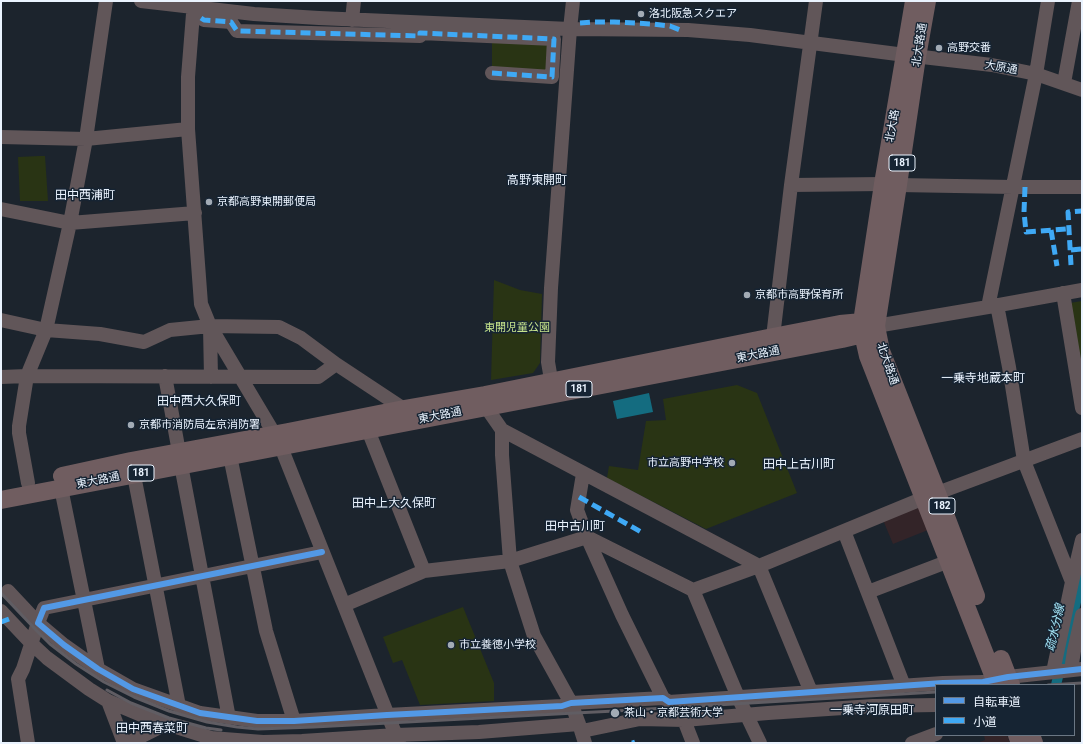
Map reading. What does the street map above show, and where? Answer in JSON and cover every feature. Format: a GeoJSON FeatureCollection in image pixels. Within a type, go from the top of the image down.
{"type":"FeatureCollection","features":[{"type":"Feature","properties":{"kind":"main road","name":"181"},"geometry":{"type":"LineString","coordinates":[[911,56],[914,1]]}},
{"type":"Feature","properties":{"kind":"main road","name":"北大路通"},"geometry":{"type":"LineString","coordinates":[[927,1],[911,56],[867,328],[881,351],[931,496],[1003,681]]}},
{"type":"Feature","properties":{"kind":"main road","name":"東大路通"},"geometry":{"type":"LineString","coordinates":[[552,388],[773,337],[840,324],[867,328]]}},
{"type":"Feature","properties":{"kind":"main road","name":"東大路通"},"geometry":{"type":"LineString","coordinates":[[1,488],[132,468],[278,441],[368,430],[485,401],[552,388],[842,339],[867,328]]}},
{"type":"Feature","properties":{"kind":"main road","name":"東大路通"},"geometry":{"type":"LineString","coordinates":[[180,459],[230,456],[278,441],[404,409],[485,401]]}},
{"type":"Feature","properties":{"kind":"main road","name":"東大路通"},"geometry":{"type":"LineString","coordinates":[[1,500],[61,488],[132,468]]}},
{"type":"Feature","properties":{"kind":"street"},"geometry":{"type":"LineString","coordinates":[[28,483],[19,433],[27,376],[46,330],[70,223],[86,139],[106,1]]}},
{"type":"Feature","properties":{"kind":"street"},"geometry":{"type":"LineString","coordinates":[[141,1],[196,9],[204,20],[231,22],[237,31],[420,36],[420,33],[554,39],[552,76],[492,73]]}},
{"type":"Feature","properties":{"kind":"street"},"geometry":{"type":"LineString","coordinates":[[352,20],[354,1]]}},
{"type":"Feature","properties":{"kind":"street"},"geometry":{"type":"LineString","coordinates":[[552,388],[548,362],[551,288],[573,1]]}},
{"type":"Feature","properties":{"kind":"street"},"geometry":{"type":"LineString","coordinates":[[773,337],[791,184],[816,1]]}},
{"type":"Feature","properties":{"kind":"street"},"geometry":{"type":"LineString","coordinates":[[1048,1],[1036,74],[1013,187],[993,306],[1009,367],[1024,460],[1072,582]]}},
{"type":"Feature","properties":{"kind":"street"},"geometry":{"type":"LineString","coordinates":[[1064,83],[1079,1]]}},
{"type":"Feature","properties":{"kind":"street","name":"大原通"},"geometry":{"type":"LineString","coordinates":[[196,9],[254,7],[319,18],[352,20],[570,28],[688,30],[750,34],[911,56],[992,65],[1036,74],[1082,90]]}},
{"type":"Feature","properties":{"kind":"street"},"geometry":{"type":"LineString","coordinates":[[196,9],[188,76],[188,130],[202,304],[210,326],[278,441],[397,739]]}},
{"type":"Feature","properties":{"kind":"street"},"geometry":{"type":"LineString","coordinates":[[1,137],[86,139],[188,130]]}},
{"type":"Feature","properties":{"kind":"street"},"geometry":{"type":"LineString","coordinates":[[791,184],[1082,187]]}},
{"type":"Feature","properties":{"kind":"street"},"geometry":{"type":"LineString","coordinates":[[1,209],[70,223],[195,213]]}},
{"type":"Feature","properties":{"kind":"street","name":"東大路通"},"geometry":{"type":"LineString","coordinates":[[867,328],[1082,290]]}},
{"type":"Feature","properties":{"kind":"street"},"geometry":{"type":"LineString","coordinates":[[1063,293],[1082,408]]}},
{"type":"Feature","properties":{"kind":"street"},"geometry":{"type":"LineString","coordinates":[[1,320],[46,330],[100,334],[144,342],[170,330],[210,326],[279,327],[301,338],[336,364],[404,409]]}},
{"type":"Feature","properties":{"kind":"street"},"geometry":{"type":"LineString","coordinates":[[210,326],[211,376]]}},
{"type":"Feature","properties":{"kind":"street"},"geometry":{"type":"LineString","coordinates":[[1,377],[318,377],[336,364]]}},
{"type":"Feature","properties":{"kind":"street"},"geometry":{"type":"LineString","coordinates":[[164,376],[229,718]]}},
{"type":"Feature","properties":{"kind":"street"},"geometry":{"type":"LineString","coordinates":[[485,401],[502,430],[502,455],[510,561],[534,636],[571,703],[582,733]]}},
{"type":"Feature","properties":{"kind":"street"},"geometry":{"type":"LineString","coordinates":[[368,430],[424,571]]}},
{"type":"Feature","properties":{"kind":"street"},"geometry":{"type":"LineString","coordinates":[[502,430],[759,566],[811,692]]}},
{"type":"Feature","properties":{"kind":"street"},"geometry":{"type":"LineString","coordinates":[[693,590],[759,566],[931,496],[1082,439]]}},
{"type":"Feature","properties":{"kind":"street"},"geometry":{"type":"LineString","coordinates":[[230,456],[266,631],[294,721]]}},
{"type":"Feature","properties":{"kind":"street"},"geometry":{"type":"LineString","coordinates":[[132,468],[179,706]]}},
{"type":"Feature","properties":{"kind":"street"},"geometry":{"type":"LineString","coordinates":[[583,474],[577,510],[587,537],[622,615],[663,698],[669,702],[943,683],[1003,681],[1066,671]]}},
{"type":"Feature","properties":{"kind":"street"},"geometry":{"type":"LineString","coordinates":[[61,488],[98,669]]}},
{"type":"Feature","properties":{"kind":"street"},"geometry":{"type":"LineString","coordinates":[[844,531],[904,686]]}},
{"type":"Feature","properties":{"kind":"street"},"geometry":{"type":"LineString","coordinates":[[344,605],[424,571],[510,561],[587,537],[693,590],[738,697],[760,743]]}},
{"type":"Feature","properties":{"kind":"street"},"geometry":{"type":"LineString","coordinates":[[1066,671],[1072,582],[1082,540]]}},
{"type":"Feature","properties":{"kind":"street"},"geometry":{"type":"LineString","coordinates":[[28,743],[18,679],[23,669],[44,608],[322,552]]}},
{"type":"Feature","properties":{"kind":"street"},"geometry":{"type":"LineString","coordinates":[[868,592],[955,558]]}},
{"type":"Feature","properties":{"kind":"street"},"geometry":{"type":"LineString","coordinates":[[8,590],[38,623],[64,645],[98,669],[133,689],[200,713],[229,718],[257,721],[294,721],[562,706],[571,703],[663,698]]}},
{"type":"Feature","properties":{"kind":"street"},"geometry":{"type":"LineString","coordinates":[[1,611],[32,644],[69,675],[108,701],[212,741],[302,742],[582,733],[640,719],[684,720],[873,706],[935,704]]}},
{"type":"Feature","properties":{"kind":"street"},"geometry":{"type":"LineString","coordinates":[[1066,671],[1074,651],[1082,615]]}},
{"type":"Feature","properties":{"kind":"street"},"geometry":{"type":"LineString","coordinates":[[108,701],[125,743],[166,724]]}},
{"type":"Feature","properties":{"kind":"street"},"geometry":{"type":"LineString","coordinates":[[684,720],[693,743]]}},
{"type":"Feature","properties":{"kind":"street"},"geometry":{"type":"LineString","coordinates":[[912,743],[933,738]]}},
{"type":"Feature","properties":{"kind":"shaded area"},"geometry":{"type":"Polygon","coordinates":[[[918,506],[928,530],[893,544],[883,520],[918,506]]]}},
{"type":"Feature","properties":{"kind":"shaded area"},"geometry":{"type":"Polygon","coordinates":[[[984,736],[1007,736],[1010,743],[977,743],[985,740],[984,736]]]}},
{"type":"Feature","properties":{"kind":"green space"},"geometry":{"type":"Polygon","coordinates":[[[492,36],[554,39],[552,77],[492,73],[492,36]]]}},
{"type":"Feature","properties":{"kind":"green space"},"geometry":{"type":"Polygon","coordinates":[[[45,156],[48,201],[20,201],[18,157],[45,156]]]}},
{"type":"Feature","properties":{"kind":"green space","name":"東開児童公園"},"geometry":{"type":"Polygon","coordinates":[[[494,280],[520,290],[542,294],[540,363],[533,373],[491,380],[494,280]]]}},
{"type":"Feature","properties":{"kind":"green space"},"geometry":{"type":"Polygon","coordinates":[[[1082,301],[1082,381],[1070,303],[1082,301]]]}},
{"type":"Feature","properties":{"kind":"green space"},"geometry":{"type":"Polygon","coordinates":[[[737,385],[757,393],[797,493],[706,529],[607,478],[609,466],[638,470],[646,421],[666,420],[663,399],[737,385]]]}},
{"type":"Feature","properties":{"kind":"green space"},"geometry":{"type":"Polygon","coordinates":[[[463,607],[494,683],[494,701],[420,705],[402,660],[393,663],[383,637],[463,607]]]}},
{"type":"Feature","properties":{"kind":"water"},"geometry":{"type":"Polygon","coordinates":[[[649,393],[653,412],[617,419],[613,401],[649,393]]]}},
{"type":"Feature","properties":{"kind":"waterway","name":"疏水分線"},"geometry":{"type":"LineString","coordinates":[[1056,684],[1082,577]]}},
{"type":"Feature","properties":{"kind":"railway"},"geometry":{"type":"LineString","coordinates":[[1,593],[50,644],[76,664],[104,682],[134,697],[169,711],[207,722],[237,727],[258,729],[314,727],[935,692]]}},
{"type":"Feature","properties":{"kind":"railway"},"geometry":{"type":"LineString","coordinates":[[1065,684],[1082,683]]}},
{"type":"Feature","properties":{"kind":"railway"},"geometry":{"type":"LineString","coordinates":[[107,690],[131,703],[169,718],[206,728],[221,730]]}},
{"type":"Feature","properties":{"kind":"marked path"},"geometry":{"type":"LineString","coordinates":[[201,18],[204,20],[231,22],[237,31],[420,36],[420,33],[554,39],[552,77],[492,73]]}},
{"type":"Feature","properties":{"kind":"marked path"},"geometry":{"type":"LineString","coordinates":[[580,23],[614,22],[652,24],[670,26],[680,30]]}},
{"type":"Feature","properties":{"kind":"marked path"},"geometry":{"type":"LineString","coordinates":[[1025,187],[1024,212],[1026,232],[1066,229]]}},
{"type":"Feature","properties":{"kind":"marked path"},"geometry":{"type":"LineString","coordinates":[[1071,265],[1068,212],[1082,211]]}},
{"type":"Feature","properties":{"kind":"marked path"},"geometry":{"type":"LineString","coordinates":[[1051,230],[1057,266]]}},
{"type":"Feature","properties":{"kind":"marked path"},"geometry":{"type":"LineString","coordinates":[[1071,250],[1082,249]]}},
{"type":"Feature","properties":{"kind":"marked path"},"geometry":{"type":"LineString","coordinates":[[579,497],[643,533]]}},
{"type":"Feature","properties":{"kind":"marked path"},"geometry":{"type":"LineString","coordinates":[[1,622],[9,619]]}},
{"type":"Feature","properties":{"kind":"cycle path"},"geometry":{"type":"LineString","coordinates":[[322,552],[44,608],[38,623],[64,645],[98,669],[133,689],[200,713],[257,721],[294,721],[562,706],[571,703],[663,698],[669,702],[943,683],[983,682],[1008,677],[1082,669]]}},
{"type":"Feature","properties":{"kind":"place","name":"洛北阪急スクエア"},"geometry":{"type":"Point","coordinates":[641,14]}},
{"type":"Feature","properties":{"kind":"place","name":"高野交番"},"geometry":{"type":"Point","coordinates":[939,48]}},
{"type":"Feature","properties":{"kind":"place","name":"京都高野東開郵便局"},"geometry":{"type":"Point","coordinates":[209,202]}},
{"type":"Feature","properties":{"kind":"place","name":"京都市高野保育所"},"geometry":{"type":"Point","coordinates":[747,295]}},
{"type":"Feature","properties":{"kind":"place","name":"京都市消防局左京消防署"},"geometry":{"type":"Point","coordinates":[131,425]}},
{"type":"Feature","properties":{"kind":"place","name":"市立高野中学校"},"geometry":{"type":"Point","coordinates":[732,463]}},
{"type":"Feature","properties":{"kind":"place","name":"市立養徳小学校"},"geometry":{"type":"Point","coordinates":[451,645]}},
{"type":"Feature","properties":{"kind":"place","name":"茶山・京都芸術大学"},"geometry":{"type":"Point","coordinates":[615,713]}},
{"type":"Feature","properties":{"kind":"district","name":"高野東開町"},"geometry":{"type":"Point","coordinates":[537,181]}},
{"type":"Feature","properties":{"kind":"district","name":"田中西浦町"},"geometry":{"type":"Point","coordinates":[85,196]}},
{"type":"Feature","properties":{"kind":"district","name":"一乗寺地蔵本町"},"geometry":{"type":"Point","coordinates":[983,379]}},
{"type":"Feature","properties":{"kind":"district","name":"田中西大久保町"},"geometry":{"type":"Point","coordinates":[199,402]}},
{"type":"Feature","properties":{"kind":"district","name":"田中上古川町"},"geometry":{"type":"Point","coordinates":[799,465]}},
{"type":"Feature","properties":{"kind":"district","name":"田中上大久保町"},"geometry":{"type":"Point","coordinates":[394,504]}},
{"type":"Feature","properties":{"kind":"district","name":"田中古川町"},"geometry":{"type":"Point","coordinates":[575,527]}},
{"type":"Feature","properties":{"kind":"district","name":"一乗寺河原田町"},"geometry":{"type":"Point","coordinates":[872,711]}},
{"type":"Feature","properties":{"kind":"district","name":"田中西春菜町"},"geometry":{"type":"Point","coordinates":[152,729]}}]}
